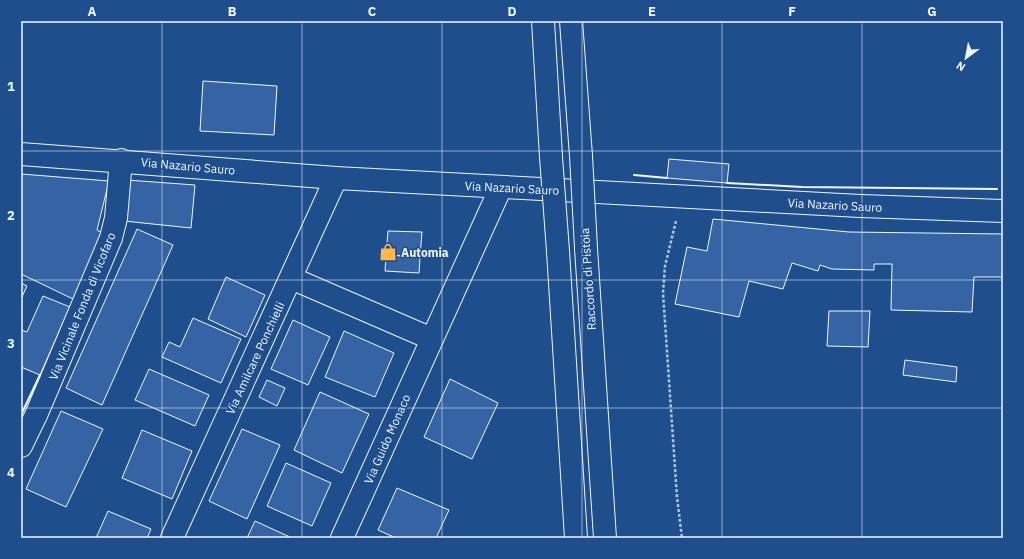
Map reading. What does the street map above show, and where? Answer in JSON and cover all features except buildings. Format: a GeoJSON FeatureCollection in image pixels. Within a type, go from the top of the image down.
{"type":"FeatureCollection","features":[{"type":"Feature","properties":{"kind":"main road"},"geometry":{"type":"LineString","coordinates":[[543,21],[576,538]]}},
{"type":"Feature","properties":{"kind":"main road","name":"Raccordo di Pistoia"},"geometry":{"type":"LineString","coordinates":[[571,21],[605,538]]}},
{"type":"Feature","properties":{"kind":"main road","name":"Via Nazario Sauro"},"geometry":{"type":"LineString","coordinates":[[21,154],[121,160],[336,178],[860,206],[1003,211]]}},
{"type":"Feature","properties":{"kind":"main road","name":"Via Vicinale Fonda di Vicofaro"},"geometry":{"type":"LineString","coordinates":[[21,446],[37,413],[111,238],[116,218],[121,160]]}},
{"type":"Feature","properties":{"kind":"main road","name":"Via Amilcare Ponchielli"},"geometry":{"type":"LineString","coordinates":[[172,538],[336,178]]}},
{"type":"Feature","properties":{"kind":"main road","name":"Via Guido Monaco"},"geometry":{"type":"LineString","coordinates":[[342,538],[501,187]]}},
{"type":"Feature","properties":{"kind":"main road"},"geometry":{"type":"LineString","coordinates":[[291,278],[432,339]]}},
{"type":"Feature","properties":{"kind":"path"},"geometry":{"type":"LineString","coordinates":[[682,197],[665,266],[662,293],[677,497],[682,538]]}},
{"type":"Feature","properties":{"kind":"wall"},"geometry":{"type":"LineString","coordinates":[[634,175],[667,178]]}},
{"type":"Feature","properties":{"kind":"wall"},"geometry":{"type":"LineString","coordinates":[[727,183],[802,187],[997,189]]}},
{"type":"Feature","properties":{"kind":"wall"},"geometry":{"type":"LineString","coordinates":[[21,415],[40,375]]}},
{"type":"Feature","properties":{"kind":"place","name":"Automia"},"geometry":{"type":"Point","coordinates":[388,252]}}]}
